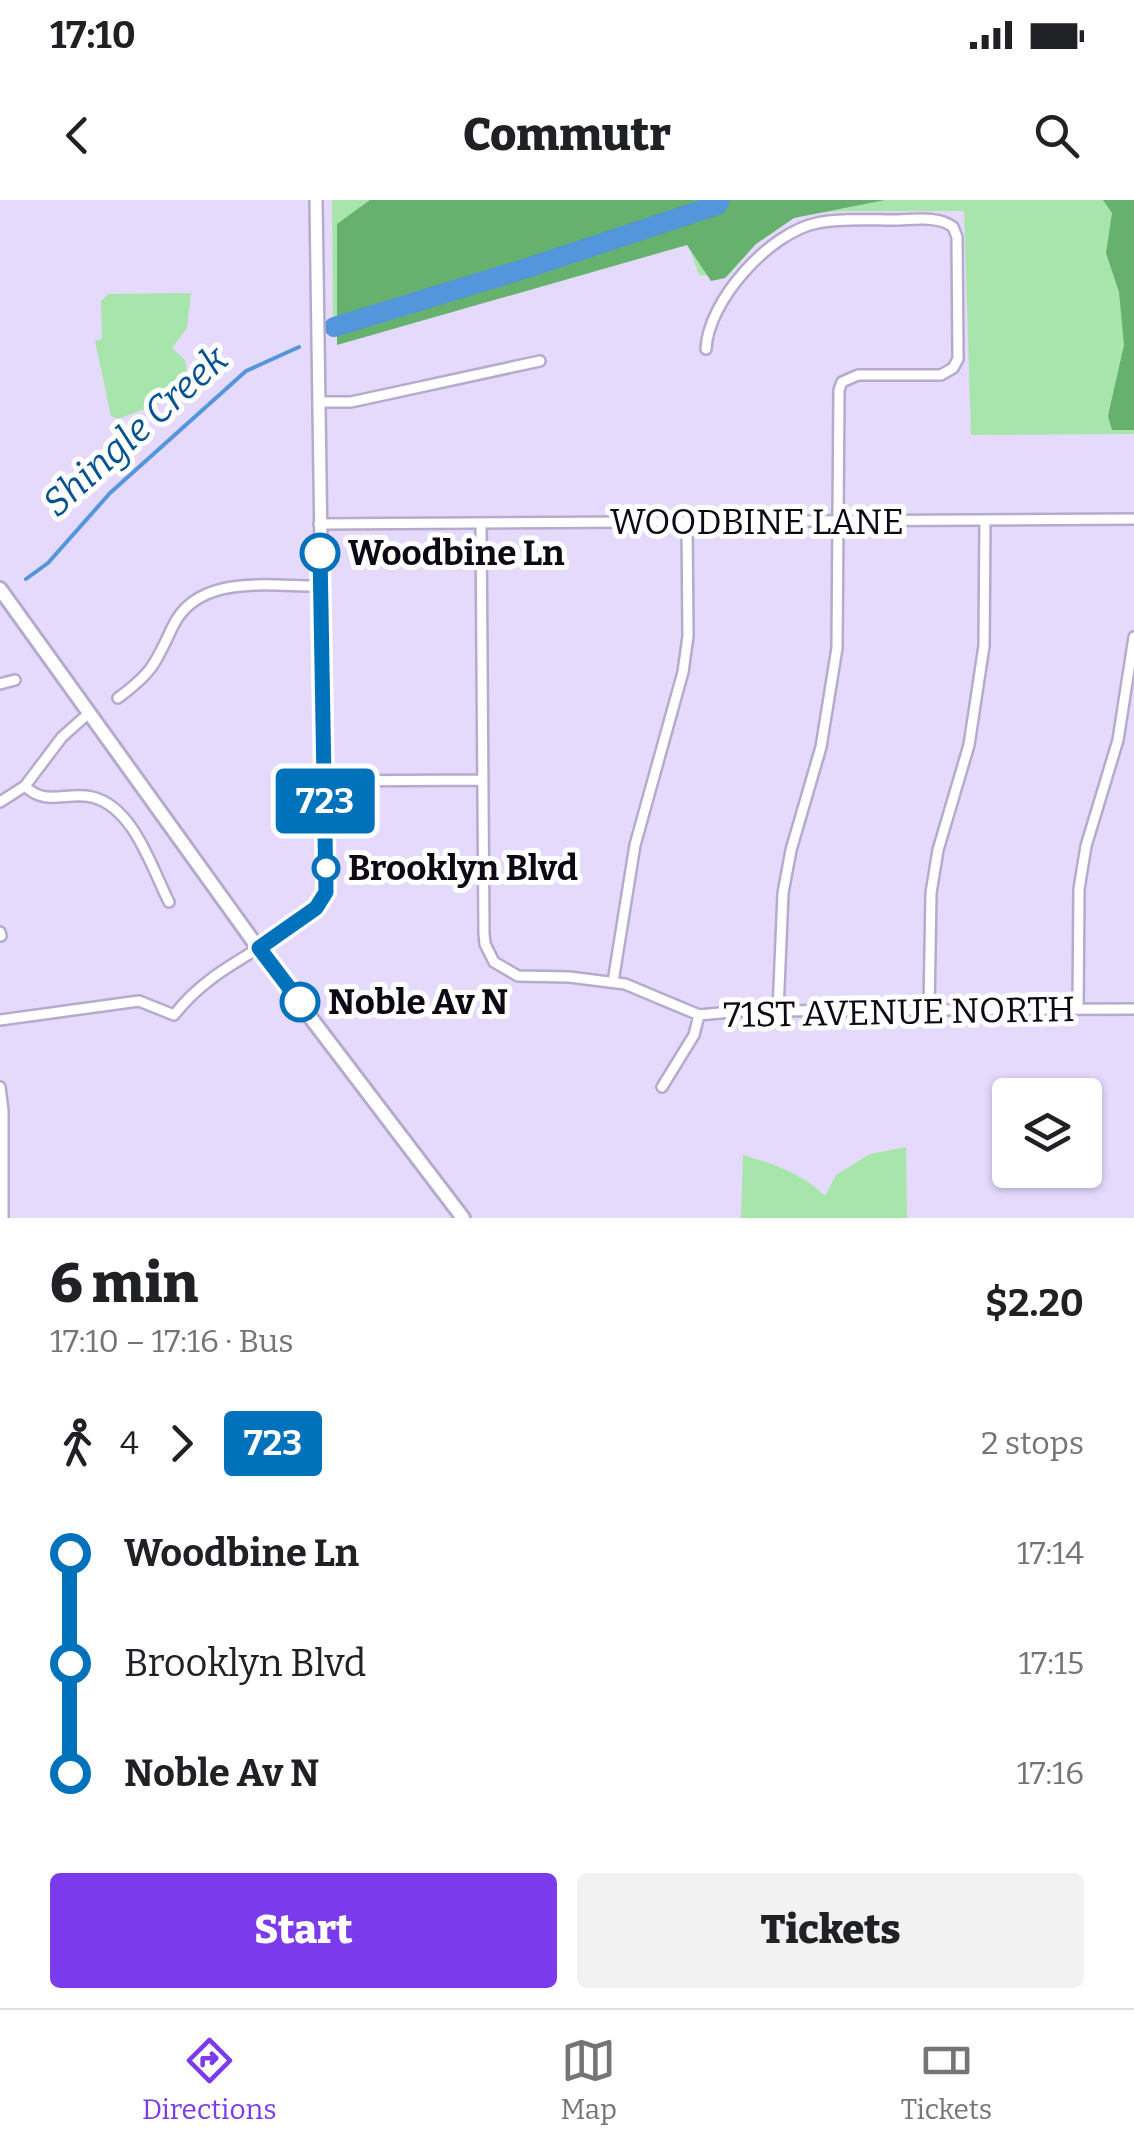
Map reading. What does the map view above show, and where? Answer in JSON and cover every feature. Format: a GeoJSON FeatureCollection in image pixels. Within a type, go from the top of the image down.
{"type":"FeatureCollection","features":[{"type":"Feature","properties":{"kind":"main road"},"geometry":{"type":"LineString","coordinates":[[0,589],[259,948],[463,1218]]}},
{"type":"Feature","properties":{"kind":"street"},"geometry":{"type":"LineString","coordinates":[[0,1020],[139,1002],[174,1015],[192,992],[323,899],[326,876],[316,200]]}},
{"type":"Feature","properties":{"kind":"street"},"geometry":{"type":"LineString","coordinates":[[706,349],[707,329],[730,290],[777,240],[796,230],[835,221],[946,221],[954,227],[958,358],[954,368],[941,374],[858,375],[842,382],[838,398],[837,648],[822,747],[791,850],[783,893],[778,1011]]}},
{"type":"Feature","properties":{"kind":"street"},"geometry":{"type":"LineString","coordinates":[[318,402],[368,399],[540,362]]}},
{"type":"Feature","properties":{"kind":"street","name":"WOODBINE LANE"},"geometry":{"type":"LineString","coordinates":[[320,524],[1134,519]]}},
{"type":"Feature","properties":{"kind":"street"},"geometry":{"type":"LineString","coordinates":[[929,1009],[931,893],[938,850],[969,745],[982,663],[985,520]]}},
{"type":"Feature","properties":{"kind":"street"},"geometry":{"type":"LineString","coordinates":[[613,982],[635,845],[683,672],[688,636],[687,523]]}},
{"type":"Feature","properties":{"kind":"street"},"geometry":{"type":"LineString","coordinates":[[324,782],[481,780],[481,524]]}},
{"type":"Feature","properties":{"kind":"street"},"geometry":{"type":"LineString","coordinates":[[118,698],[149,674],[174,624],[194,600],[223,588],[321,586]]}},
{"type":"Feature","properties":{"kind":"street"},"geometry":{"type":"LineString","coordinates":[[1078,1008],[1079,889],[1086,846],[1118,740],[1134,637]]}},
{"type":"Feature","properties":{"kind":"street"},"geometry":{"type":"LineString","coordinates":[[0,684],[15,680]]}},
{"type":"Feature","properties":{"kind":"street"},"geometry":{"type":"LineString","coordinates":[[0,802],[25,786],[62,737],[89,713]]}},
{"type":"Feature","properties":{"kind":"street","name":"71ST AVENUE NORTH"},"geometry":{"type":"LineString","coordinates":[[481,780],[485,944],[494,962],[518,976],[638,987],[699,1015],[1134,1009]]}},
{"type":"Feature","properties":{"kind":"street"},"geometry":{"type":"LineString","coordinates":[[25,786],[40,798],[91,797],[122,816],[169,902]]}},
{"type":"Feature","properties":{"kind":"street"},"geometry":{"type":"LineString","coordinates":[[662,1087],[694,1035],[699,1015]]}},
{"type":"Feature","properties":{"kind":"street"},"geometry":{"type":"LineString","coordinates":[[0,1087],[3,1218]]}},
{"type":"Feature","properties":{"kind":"green space"},"geometry":{"type":"Polygon","coordinates":[[[332,200],[1134,200],[1134,434],[971,435],[964,211],[798,215],[759,240],[728,276],[699,275],[679,219],[333,330],[332,200]]]}},
{"type":"Feature","properties":{"kind":"green space"},"geometry":{"type":"Polygon","coordinates":[[[370,200],[885,200],[794,218],[756,244],[725,278],[711,281],[687,245],[337,345],[337,224],[370,200]]]}},
{"type":"Feature","properties":{"kind":"green space"},"geometry":{"type":"Polygon","coordinates":[[[1103,200],[1134,200],[1134,430],[1112,430],[1108,416],[1124,345],[1119,292],[1106,253],[1112,213],[1103,200]]]}},
{"type":"Feature","properties":{"kind":"green space"},"geometry":{"type":"Polygon","coordinates":[[[191,293],[187,328],[172,348],[185,360],[190,392],[118,419],[111,416],[95,341],[102,339],[101,301],[108,294],[191,293]]]}},
{"type":"Feature","properties":{"kind":"green space"},"geometry":{"type":"Polygon","coordinates":[[[906,1147],[907,1218],[741,1218],[743,1155],[797,1175],[825,1196],[836,1175],[870,1154],[906,1147]]]}},
{"type":"Feature","properties":{"kind":"waterway","name":"Shingle Creek"},"geometry":{"type":"LineString","coordinates":[[334,327],[524,269],[717,205],[720,200]]}},
{"type":"Feature","properties":{"kind":"waterway","name":"Shingle Creek"},"geometry":{"type":"LineString","coordinates":[[26,579],[48,563],[110,493],[246,371],[299,347]]}},
{"type":"Feature","properties":{"kind":"bus line","name":"723"},"geometry":{"type":"LineString","coordinates":[[300,1002],[259,948],[316,908],[326,892],[320,553]]}},
{"type":"Feature","properties":{"kind":"place","name":"Woodbine Ln"},"geometry":{"type":"Point","coordinates":[320,553]}},
{"type":"Feature","properties":{"kind":"place","name":"Brooklyn Blvd"},"geometry":{"type":"Point","coordinates":[326,868]}},
{"type":"Feature","properties":{"kind":"place","name":"Noble Av N"},"geometry":{"type":"Point","coordinates":[300,1002]}}]}
